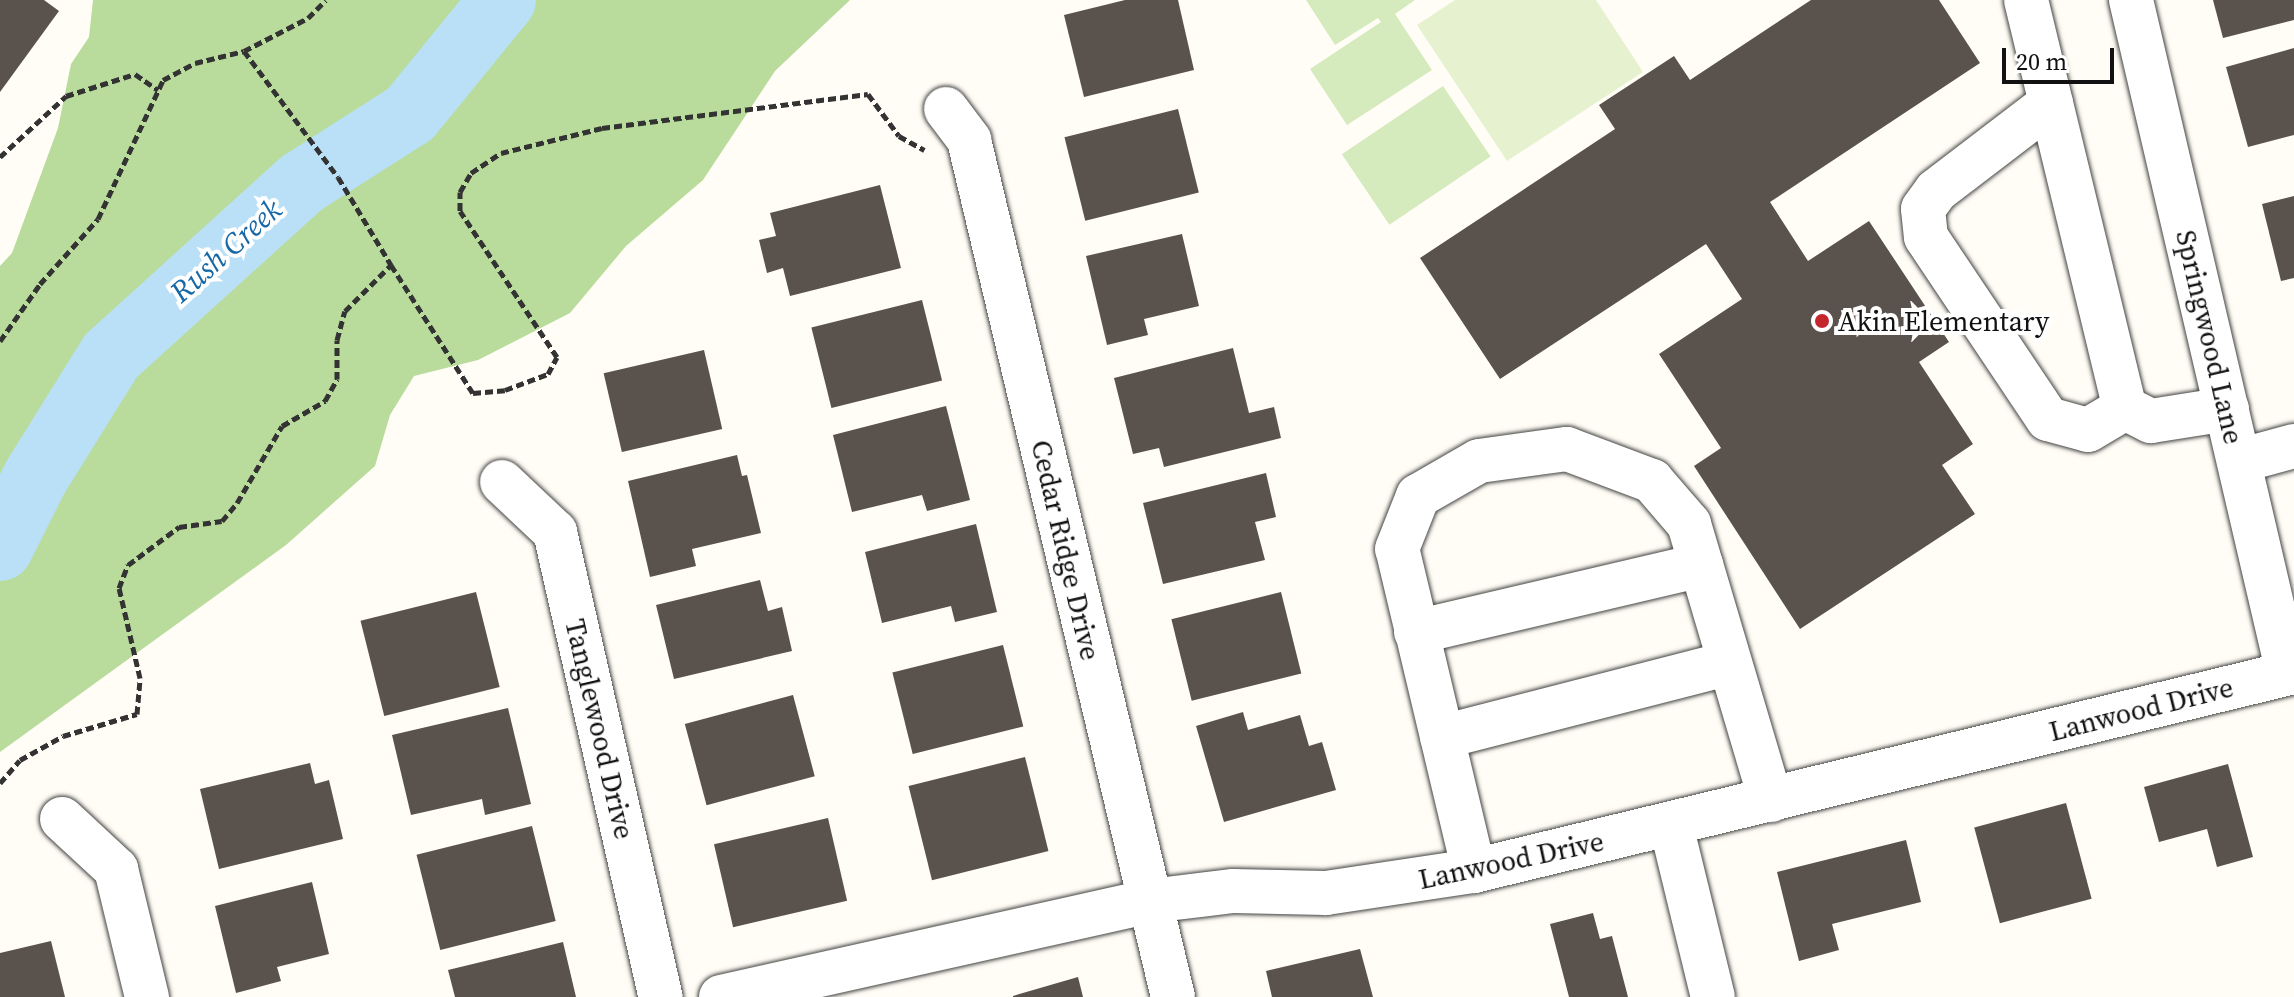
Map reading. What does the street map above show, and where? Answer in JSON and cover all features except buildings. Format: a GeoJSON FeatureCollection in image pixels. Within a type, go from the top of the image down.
{"type":"FeatureCollection","features":[{"type":"Feature","properties":{"kind":"street"},"geometry":{"type":"LineString","coordinates":[[2026,0],[2125,408],[2151,421],[2227,409]]}},
{"type":"Feature","properties":{"kind":"street","name":"Springwood Lane"},"geometry":{"type":"LineString","coordinates":[[2131,0],[2291,673]]}},
{"type":"Feature","properties":{"kind":"street"},"geometry":{"type":"LineString","coordinates":[[2051,103],[1936,191],[1923,209],[1926,237],[2048,419],[2088,430],[2125,408]]}},
{"type":"Feature","properties":{"kind":"street","name":"Cedar Ridge Drive"},"geometry":{"type":"LineString","coordinates":[[946,109],[969,140],[1173,997]]}},
{"type":"Feature","properties":{"kind":"street"},"geometry":{"type":"LineString","coordinates":[[2239,461],[2294,446]]}},
{"type":"Feature","properties":{"kind":"street"},"geometry":{"type":"LineString","coordinates":[[1474,871],[1397,549],[1418,496],[1479,461],[1567,449],[1652,481],[1689,524],[1771,800]]}},
{"type":"Feature","properties":{"kind":"street","name":"Tanglewood Drive"},"geometry":{"type":"LineString","coordinates":[[502,482],[555,532],[661,997]]}},
{"type":"Feature","properties":{"kind":"street"},"geometry":{"type":"LineString","coordinates":[[1416,632],[1701,565]]}},
{"type":"Feature","properties":{"kind":"street"},"geometry":{"type":"LineString","coordinates":[[1442,737],[1730,663]]}},
{"type":"Feature","properties":{"kind":"street","name":"Lanwood Drive"},"geometry":{"type":"LineString","coordinates":[[721,997],[1150,901],[1233,891],[1326,893],[1474,871],[2291,673]]}},
{"type":"Feature","properties":{"kind":"street"},"geometry":{"type":"LineString","coordinates":[[62,819],[116,869],[147,997]]}},
{"type":"Feature","properties":{"kind":"street"},"geometry":{"type":"LineString","coordinates":[[1671,825],[1713,997]]}},
{"type":"Feature","properties":{"kind":"path"},"geometry":{"type":"LineString","coordinates":[[0,341],[40,284],[98,219],[163,80],[195,63],[244,51],[308,18],[326,0]]}},
{"type":"Feature","properties":{"kind":"path"},"geometry":{"type":"LineString","coordinates":[[244,51],[338,177],[473,393],[505,390],[548,374],[557,357],[460,211],[460,192],[471,173],[501,153],[617,125],[868,94],[899,136],[937,157]]}},
{"type":"Feature","properties":{"kind":"path"},"geometry":{"type":"LineString","coordinates":[[0,157],[66,96],[135,74],[158,90]]}},
{"type":"Feature","properties":{"kind":"path"},"geometry":{"type":"LineString","coordinates":[[0,783],[20,760],[63,736],[137,714],[140,678],[119,588],[128,565],[179,527],[222,521],[237,503],[282,426],[325,401],[337,379],[337,340],[345,311],[391,265]]}},
{"type":"Feature","properties":{"kind":"green space"},"geometry":{"type":"Polygon","coordinates":[[[93,0],[850,0],[775,71],[703,180],[626,246],[570,313],[478,360],[414,376],[390,415],[375,466],[286,545],[0,752],[0,266],[12,253],[58,128],[71,64],[89,37],[93,0]]]}},
{"type":"Feature","properties":{"kind":"green space"},"geometry":{"type":"Polygon","coordinates":[[[1306,0],[1415,0],[1395,14],[1432,70],[1347,125],[1310,69],[1381,22],[1378,18],[1335,45],[1306,0]]]}},
{"type":"Feature","properties":{"kind":"green space"},"geometry":{"type":"Polygon","coordinates":[[[1455,0],[1596,0],[1643,72],[1507,161],[1417,25],[1455,0]]]}},
{"type":"Feature","properties":{"kind":"green space"},"geometry":{"type":"Polygon","coordinates":[[[1443,86],[1491,156],[1389,225],[1342,154],[1443,86]]]}},
{"type":"Feature","properties":{"kind":"waterway","name":"Rush Creek"},"geometry":{"type":"LineString","coordinates":[[0,548],[35,478],[111,356],[302,183],[410,114],[503,0]]}},
{"type":"Feature","properties":{"kind":"place","name":"Akin Elementary"},"geometry":{"type":"Point","coordinates":[1822,321]}}]}
